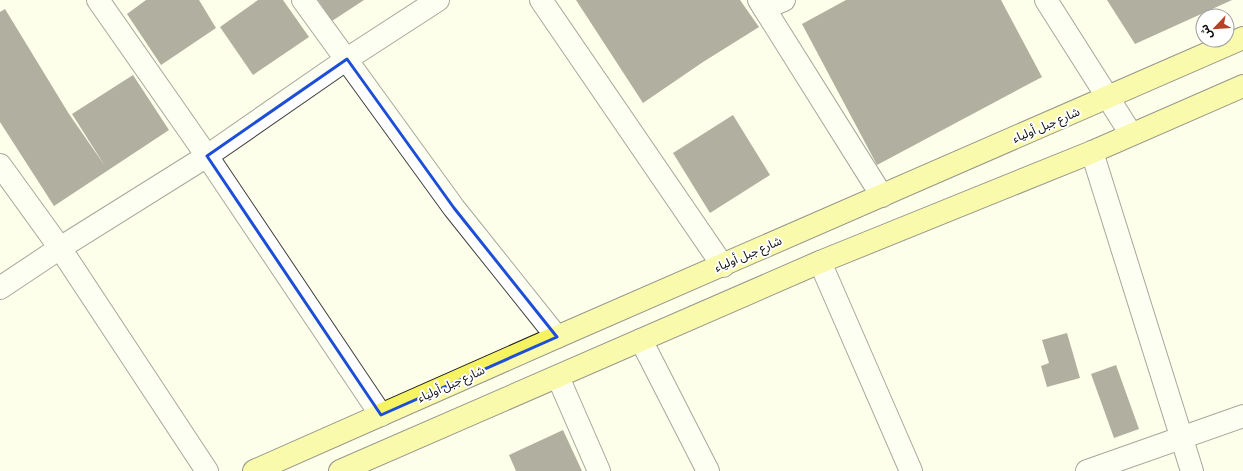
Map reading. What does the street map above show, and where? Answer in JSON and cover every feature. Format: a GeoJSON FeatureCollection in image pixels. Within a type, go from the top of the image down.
{"type":"FeatureCollection","features":[{"type":"Feature","properties":{"kind":"main road","name":"شارع جبل أولياء"},"geometry":{"type":"LineString","coordinates":[[254,471],[556,337],[723,266],[1243,38]]}},
{"type":"Feature","properties":{"kind":"main road"},"geometry":{"type":"LineString","coordinates":[[340,471],[371,465],[558,377],[820,262],[1092,152],[1130,134],[1243,86]]}},
{"type":"Feature","properties":{"kind":"street"},"geometry":{"type":"LineString","coordinates":[[98,0],[206,156],[381,415]]}},
{"type":"Feature","properties":{"kind":"street"},"geometry":{"type":"LineString","coordinates":[[303,0],[454,208],[556,337]]}},
{"type":"Feature","properties":{"kind":"street"},"geometry":{"type":"LineString","coordinates":[[0,288],[60,248],[206,156],[347,59],[438,0]]}},
{"type":"Feature","properties":{"kind":"street"},"geometry":{"type":"LineString","coordinates":[[541,0],[723,266]]}},
{"type":"Feature","properties":{"kind":"street"},"geometry":{"type":"LineString","coordinates":[[1046,0],[1109,98],[1130,134]]}},
{"type":"Feature","properties":{"kind":"street"},"geometry":{"type":"LineString","coordinates":[[769,3],[882,196]]}},
{"type":"Feature","properties":{"kind":"street"},"geometry":{"type":"LineString","coordinates":[[1092,152],[1192,471]]}},
{"type":"Feature","properties":{"kind":"street"},"geometry":{"type":"LineString","coordinates":[[0,165],[60,248],[207,471]]}},
{"type":"Feature","properties":{"kind":"street"},"geometry":{"type":"LineString","coordinates":[[820,262],[911,471]]}},
{"type":"Feature","properties":{"kind":"street"},"geometry":{"type":"LineString","coordinates":[[641,340],[708,471]]}},
{"type":"Feature","properties":{"kind":"street"},"geometry":{"type":"LineString","coordinates":[[558,377],[599,471]]}},
{"type":"Feature","properties":{"kind":"street"},"geometry":{"type":"LineString","coordinates":[[1087,471],[1243,416]]}},
{"type":"Feature","properties":{"kind":"highlighted area"},"geometry":{"type":"Polygon","coordinates":[[[347,59],[454,208],[557,337],[381,415],[207,156],[347,59]]]}},
{"type":"Feature","properties":{"kind":"building"},"geometry":{"type":"Polygon","coordinates":[[[146,0],[199,0],[216,28],[161,65],[127,14],[146,0]]]}},
{"type":"Feature","properties":{"kind":"building"},"geometry":{"type":"Polygon","coordinates":[[[258,0],[283,0],[309,37],[253,75],[220,27],[258,0]]]}},
{"type":"Feature","properties":{"kind":"building"},"geometry":{"type":"Polygon","coordinates":[[[318,0],[364,0],[332,21],[318,0]]]}},
{"type":"Feature","properties":{"kind":"building"},"geometry":{"type":"Polygon","coordinates":[[[576,0],[740,0],[759,27],[703,62],[643,103],[576,0]]]}},
{"type":"Feature","properties":{"kind":"building"},"geometry":{"type":"Polygon","coordinates":[[[846,0],[1001,0],[1042,77],[877,165],[802,24],[846,0]]]}},
{"type":"Feature","properties":{"kind":"building"},"geometry":{"type":"Polygon","coordinates":[[[1107,0],[1232,0],[1214,8],[1195,8],[1195,17],[1135,44],[1107,0]]]}},
{"type":"Feature","properties":{"kind":"building"},"geometry":{"type":"Polygon","coordinates":[[[5,9],[69,114],[105,166],[72,114],[133,75],[169,130],[54,206],[0,122],[0,12],[5,9]]]}},
{"type":"Feature","properties":{"kind":"building"},"geometry":{"type":"Polygon","coordinates":[[[733,115],[770,175],[710,213],[673,153],[733,115]]]}},
{"type":"Feature","properties":{"kind":"building"},"geometry":{"type":"Polygon","coordinates":[[[1067,333],[1080,378],[1047,387],[1041,366],[1049,363],[1042,340],[1067,333]]]}},
{"type":"Feature","properties":{"kind":"building"},"geometry":{"type":"Polygon","coordinates":[[[1116,365],[1139,429],[1114,438],[1091,374],[1116,365]]]}},
{"type":"Feature","properties":{"kind":"building"},"geometry":{"type":"Polygon","coordinates":[[[563,430],[582,471],[516,471],[509,455],[563,430]]]}}]}
